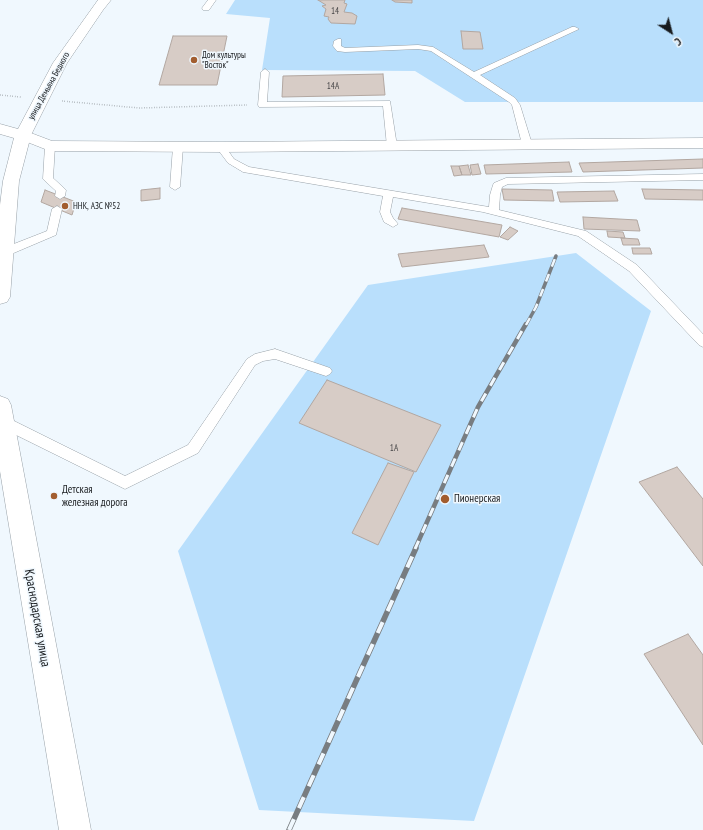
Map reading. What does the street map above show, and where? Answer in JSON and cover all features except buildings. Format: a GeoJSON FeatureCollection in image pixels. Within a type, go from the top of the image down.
{"type":"FeatureCollection","features":[{"type":"Feature","properties":{"kind":"main road","name":"улица Демьяна Бедного"},"geometry":{"type":"LineString","coordinates":[[23,135],[60,64],[98,7],[105,0]]}},
{"type":"Feature","properties":{"kind":"main road"},"geometry":{"type":"LineString","coordinates":[[0,130],[23,135],[50,146],[221,147],[703,143]]}},
{"type":"Feature","properties":{"kind":"main road"},"geometry":{"type":"LineString","coordinates":[[0,296],[11,181],[23,135]]}},
{"type":"Feature","properties":{"kind":"main road","name":"Краснодарская улица"},"geometry":{"type":"LineString","coordinates":[[1,413],[75,830]]}},
{"type":"Feature","properties":{"kind":"lane"},"geometry":{"type":"LineString","coordinates":[[206,8],[212,0]]}},
{"type":"Feature","properties":{"kind":"lane"},"geometry":{"type":"LineString","coordinates":[[474,75],[575,29]]}},
{"type":"Feature","properties":{"kind":"lane"},"geometry":{"type":"LineString","coordinates":[[338,41],[337,46],[340,49],[345,50],[426,47],[433,49],[505,94],[516,105],[527,144]]}},
{"type":"Feature","properties":{"kind":"lane"},"geometry":{"type":"LineString","coordinates":[[265,72],[262,105],[387,103],[392,146]]}},
{"type":"Feature","properties":{"kind":"lane"},"geometry":{"type":"LineString","coordinates":[[50,146],[48,179],[61,190],[60,196]]}},
{"type":"Feature","properties":{"kind":"lane"},"geometry":{"type":"LineString","coordinates":[[175,187],[178,147]]}},
{"type":"Feature","properties":{"kind":"lane"},"geometry":{"type":"LineString","coordinates":[[221,147],[231,161],[246,170],[494,212],[582,233],[633,268],[703,342]]}},
{"type":"Feature","properties":{"kind":"lane"},"geometry":{"type":"LineString","coordinates":[[494,212],[495,195],[498,185],[506,181],[703,178]]}},
{"type":"Feature","properties":{"kind":"lane"},"geometry":{"type":"LineString","coordinates":[[388,194],[385,212],[388,220],[393,224]]}},
{"type":"Feature","properties":{"kind":"lane"},"geometry":{"type":"LineString","coordinates":[[5,252],[52,233],[57,209]]}},
{"type":"Feature","properties":{"kind":"lane"},"geometry":{"type":"LineString","coordinates":[[1,413],[125,483],[193,449],[251,362],[267,355],[275,354],[326,371]]}},
{"type":"Feature","properties":{"kind":"path"},"geometry":{"type":"LineString","coordinates":[[0,95],[139,108],[262,105]]}},
{"type":"Feature","properties":{"kind":"shaded area"},"geometry":{"type":"Polygon","coordinates":[[[235,0],[703,0],[703,102],[465,102],[415,71],[262,70],[270,18],[226,14],[235,0]]]}},
{"type":"Feature","properties":{"kind":"shaded area"},"geometry":{"type":"Polygon","coordinates":[[[576,253],[651,311],[474,821],[259,810],[178,551],[368,285],[576,253]]]}},
{"type":"Feature","properties":{"kind":"railway"},"geometry":{"type":"LineString","coordinates":[[526,325],[536,307],[556,256]]}},
{"type":"Feature","properties":{"kind":"railway"},"geometry":{"type":"LineString","coordinates":[[415,549],[478,407],[526,324]]}},
{"type":"Feature","properties":{"kind":"railway"},"geometry":{"type":"LineString","coordinates":[[289,830],[416,548]]}},
{"type":"Feature","properties":{"kind":"place","name":"Дом культуры \"Восток\""},"geometry":{"type":"Point","coordinates":[194,60]}},
{"type":"Feature","properties":{"kind":"place","name":"ННК, АЗС №52"},"geometry":{"type":"Point","coordinates":[65,206]}},
{"type":"Feature","properties":{"kind":"place","name":"Детская железная дорога"},"geometry":{"type":"Point","coordinates":[54,496]}},
{"type":"Feature","properties":{"kind":"place","name":"Пионерская"},"geometry":{"type":"Point","coordinates":[445,499]}}]}
